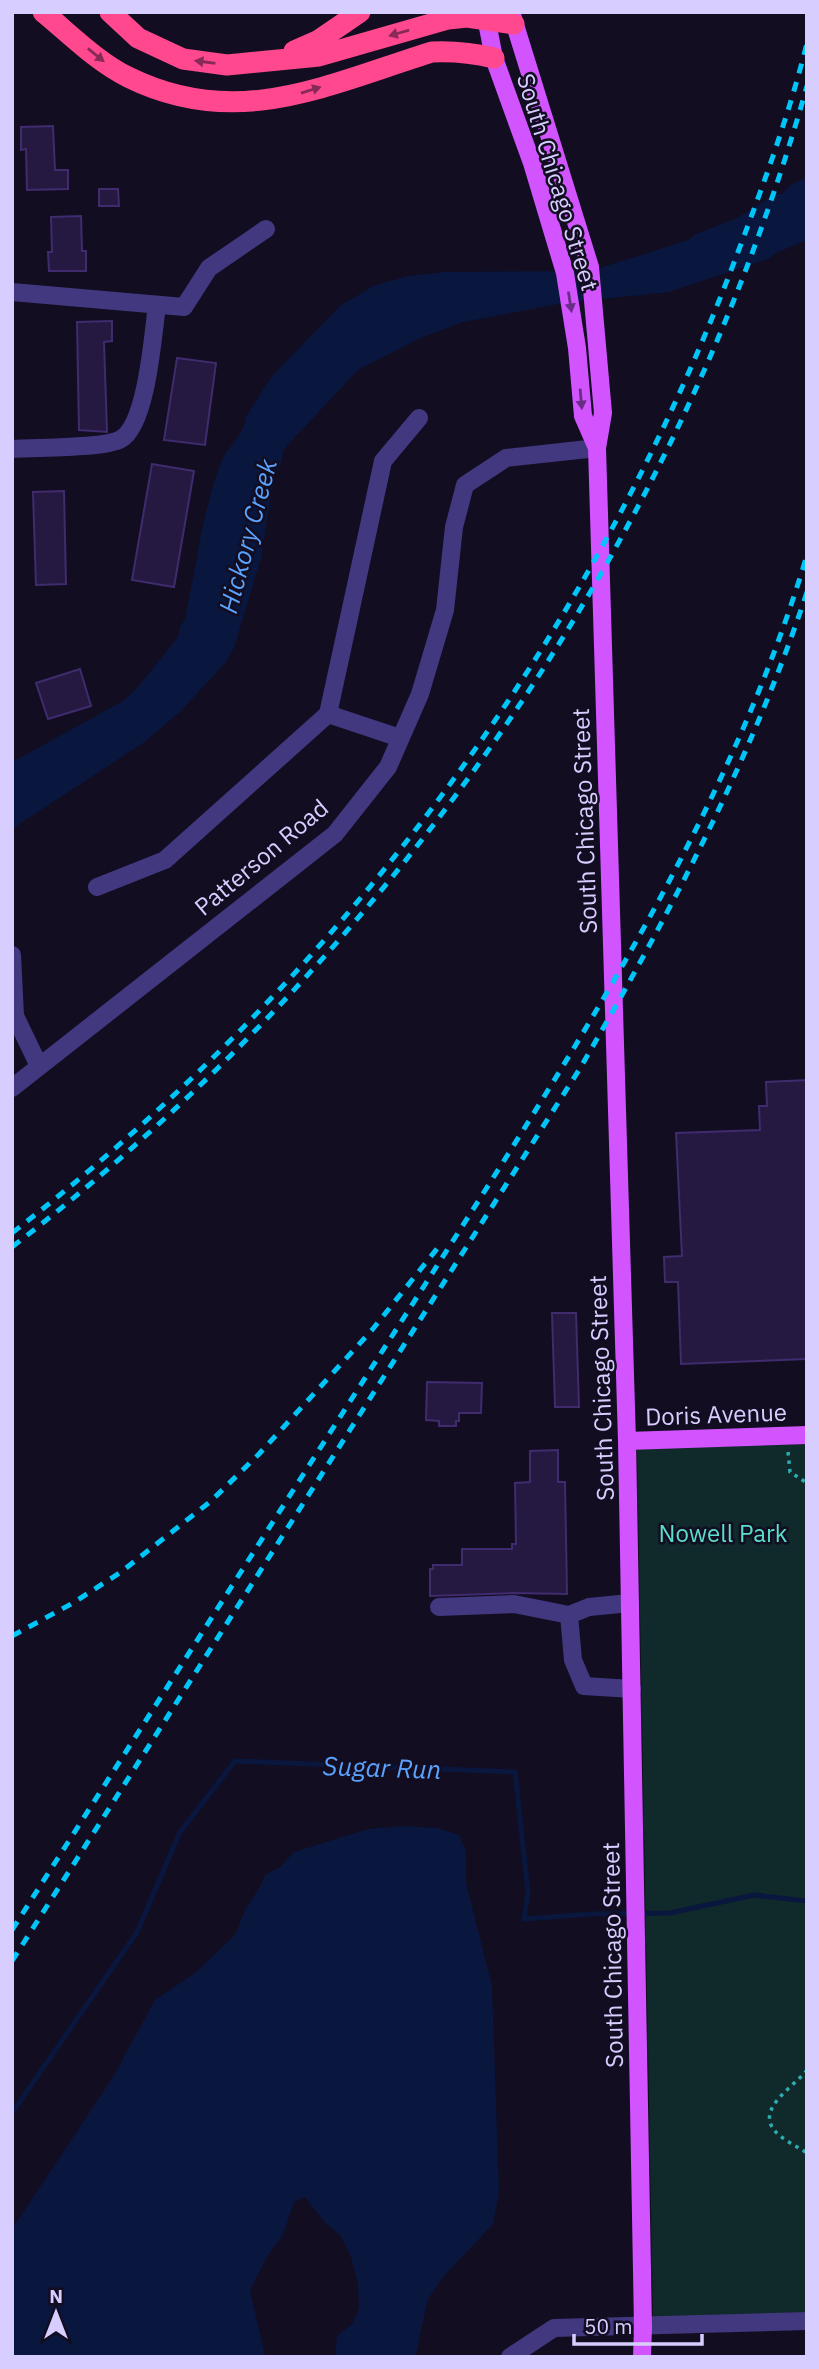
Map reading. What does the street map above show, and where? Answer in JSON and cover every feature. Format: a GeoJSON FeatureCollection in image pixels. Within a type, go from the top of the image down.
{"type":"FeatureCollection","features":[{"type":"Feature","properties":{"kind":"highway"},"geometry":{"type":"LineString","coordinates":[[43,12],[103,62],[127,76],[172,94],[214,102],[246,103],[293,95],[432,52],[474,53],[494,58]]}},
{"type":"Feature","properties":{"kind":"highway"},"geometry":{"type":"LineString","coordinates":[[110,12],[138,38],[183,59],[228,65],[319,55],[448,19],[486,16],[512,18]]}},
{"type":"Feature","properties":{"kind":"highway"},"geometry":{"type":"LineString","coordinates":[[272,60],[319,40],[360,12]]}},
{"type":"Feature","properties":{"kind":"main road","name":"South Chicago Street"},"geometry":{"type":"LineString","coordinates":[[486,16],[494,58],[532,163],[565,273],[577,348],[583,416],[597,448]]}},
{"type":"Feature","properties":{"kind":"main road","name":"South Chicago Street"},"geometry":{"type":"LineString","coordinates":[[512,18],[590,267],[603,413],[597,448],[627,1441],[644,2357]]}},
{"type":"Feature","properties":{"kind":"main road","name":"Doris Avenue"},"geometry":{"type":"LineString","coordinates":[[627,1441],[807,1435]]}},
{"type":"Feature","properties":{"kind":"street"},"geometry":{"type":"LineString","coordinates":[[12,292],[184,307],[209,268],[266,229]]}},
{"type":"Feature","properties":{"kind":"street"},"geometry":{"type":"LineString","coordinates":[[12,449],[99,445],[122,439],[137,418],[145,389],[157,305]]}},
{"type":"Feature","properties":{"kind":"street"},"geometry":{"type":"LineString","coordinates":[[97,887],[165,860],[328,714],[383,461],[419,418]]}},
{"type":"Feature","properties":{"kind":"street","name":"Patterson Road"},"geometry":{"type":"LineString","coordinates":[[12,1088],[335,834],[388,767],[420,694],[445,610],[454,527],[464,485],[506,457],[597,448]]}},
{"type":"Feature","properties":{"kind":"street"},"geometry":{"type":"LineString","coordinates":[[328,714],[400,738]]}},
{"type":"Feature","properties":{"kind":"street"},"geometry":{"type":"LineString","coordinates":[[12,955],[15,1016],[38,1066]]}},
{"type":"Feature","properties":{"kind":"street"},"geometry":{"type":"LineString","coordinates":[[439,1607],[514,1604],[569,1615],[589,1607],[631,1604]]}},
{"type":"Feature","properties":{"kind":"street"},"geometry":{"type":"LineString","coordinates":[[569,1615],[573,1660],[584,1686],[632,1689]]}},
{"type":"Feature","properties":{"kind":"street"},"geometry":{"type":"LineString","coordinates":[[510,2357],[554,2328],[807,2320]]}},
{"type":"Feature","properties":{"kind":"path"},"geometry":{"type":"LineString","coordinates":[[787,1436],[790,1472],[807,1483]]}},
{"type":"Feature","properties":{"kind":"path"},"geometry":{"type":"LineString","coordinates":[[807,2070],[797,2083],[773,2104],[769,2120],[779,2135],[807,2153]]}},
{"type":"Feature","properties":{"kind":"green space","name":"Nowell Park"},"geometry":{"type":"Polygon","coordinates":[[[807,1444],[807,2312],[653,2318],[637,1449],[807,1444]]]}},
{"type":"Feature","properties":{"kind":"water","name":"Hickory Creek"},"geometry":{"type":"Polygon","coordinates":[[[807,177],[807,240],[768,259],[669,292],[564,303],[463,322],[418,339],[358,370],[284,449],[280,466],[274,476],[261,558],[234,648],[226,662],[181,711],[146,741],[12,829],[12,762],[123,701],[137,688],[178,637],[185,619],[210,498],[222,460],[272,376],[340,306],[373,286],[408,276],[445,272],[591,271],[688,240],[696,234],[737,218],[807,177]]]}},
{"type":"Feature","properties":{"kind":"water"},"geometry":{"type":"Polygon","coordinates":[[[402,1826],[438,1828],[459,1835],[466,1851],[466,1883],[492,1986],[499,2192],[493,2224],[444,2276],[428,2299],[414,2357],[335,2357],[337,2336],[352,2324],[359,2308],[358,2284],[351,2257],[340,2235],[326,2224],[305,2197],[294,2202],[283,2235],[267,2257],[250,2290],[264,2352],[268,2357],[12,2357],[12,2229],[113,2077],[155,2000],[195,1973],[235,1935],[246,1908],[265,1875],[280,1867],[294,1852],[368,1829],[402,1826]]]}},
{"type":"Feature","properties":{"kind":"building"},"geometry":{"type":"Polygon","coordinates":[[[53,126],[55,170],[68,170],[68,189],[27,190],[26,149],[21,150],[21,127],[53,126]]]}},
{"type":"Feature","properties":{"kind":"building"},"geometry":{"type":"Polygon","coordinates":[[[99,189],[118,189],[119,206],[99,206],[99,189]]]}},
{"type":"Feature","properties":{"kind":"building"},"geometry":{"type":"Polygon","coordinates":[[[81,216],[82,251],[86,251],[86,271],[49,271],[48,252],[52,252],[51,217],[81,216]]]}},
{"type":"Feature","properties":{"kind":"building"},"geometry":{"type":"Polygon","coordinates":[[[112,321],[112,341],[104,342],[107,432],[79,430],[77,322],[112,321]]]}},
{"type":"Feature","properties":{"kind":"building"},"geometry":{"type":"Polygon","coordinates":[[[177,358],[216,363],[205,445],[164,440],[177,358]]]}},
{"type":"Feature","properties":{"kind":"building"},"geometry":{"type":"Polygon","coordinates":[[[152,464],[194,471],[174,587],[132,580],[152,464]]]}},
{"type":"Feature","properties":{"kind":"building"},"geometry":{"type":"Polygon","coordinates":[[[64,491],[66,584],[36,585],[33,492],[64,491]]]}},
{"type":"Feature","properties":{"kind":"building"},"geometry":{"type":"Polygon","coordinates":[[[80,669],[91,706],[48,719],[36,683],[80,669]]]}},
{"type":"Feature","properties":{"kind":"building"},"geometry":{"type":"Polygon","coordinates":[[[807,1080],[807,1359],[681,1364],[678,1282],[665,1282],[664,1257],[682,1256],[676,1133],[760,1130],[759,1106],[767,1106],[766,1082],[807,1080]]]}},
{"type":"Feature","properties":{"kind":"building"},"geometry":{"type":"Polygon","coordinates":[[[552,1313],[576,1313],[579,1407],[555,1407],[552,1313]]]}},
{"type":"Feature","properties":{"kind":"building"},"geometry":{"type":"Polygon","coordinates":[[[427,1382],[482,1383],[481,1413],[459,1413],[456,1426],[439,1426],[439,1421],[426,1420],[427,1382]]]}},
{"type":"Feature","properties":{"kind":"building"},"geometry":{"type":"Polygon","coordinates":[[[558,1450],[558,1482],[565,1482],[567,1594],[430,1596],[430,1569],[433,1569],[433,1565],[462,1565],[462,1549],[512,1549],[512,1544],[516,1544],[515,1483],[530,1482],[530,1451],[558,1450]]]}},
{"type":"Feature","properties":{"kind":"waterway","name":"Sugar Run"},"geometry":{"type":"LineString","coordinates":[[12,2113],[137,1932],[180,1832],[235,1761],[515,1772],[528,1892],[524,1919],[591,1914],[670,1913],[754,1895],[807,1901]]}},
{"type":"Feature","properties":{"kind":"railway"},"geometry":{"type":"LineString","coordinates":[[12,1233],[132,1134],[244,1027],[348,913],[444,793],[531,666],[609,534],[678,395],[738,252],[784,123],[807,43]]}},
{"type":"Feature","properties":{"kind":"railway"},"geometry":{"type":"LineString","coordinates":[[12,1247],[149,1132],[277,1008],[395,873],[503,730],[598,579],[681,421],[751,256],[807,86]]}},
{"type":"Feature","properties":{"kind":"railway"},"geometry":{"type":"LineString","coordinates":[[12,1930],[481,1197],[590,1021],[691,840],[735,747],[774,652],[807,555]]}},
{"type":"Feature","properties":{"kind":"railway"},"geometry":{"type":"LineString","coordinates":[[12,1961],[579,1070],[644,955],[734,777],[785,655],[807,592]]}},
{"type":"Feature","properties":{"kind":"railway"},"geometry":{"type":"LineString","coordinates":[[12,1636],[73,1603],[121,1572],[211,1501],[259,1454],[372,1330],[440,1245]]}}]}
